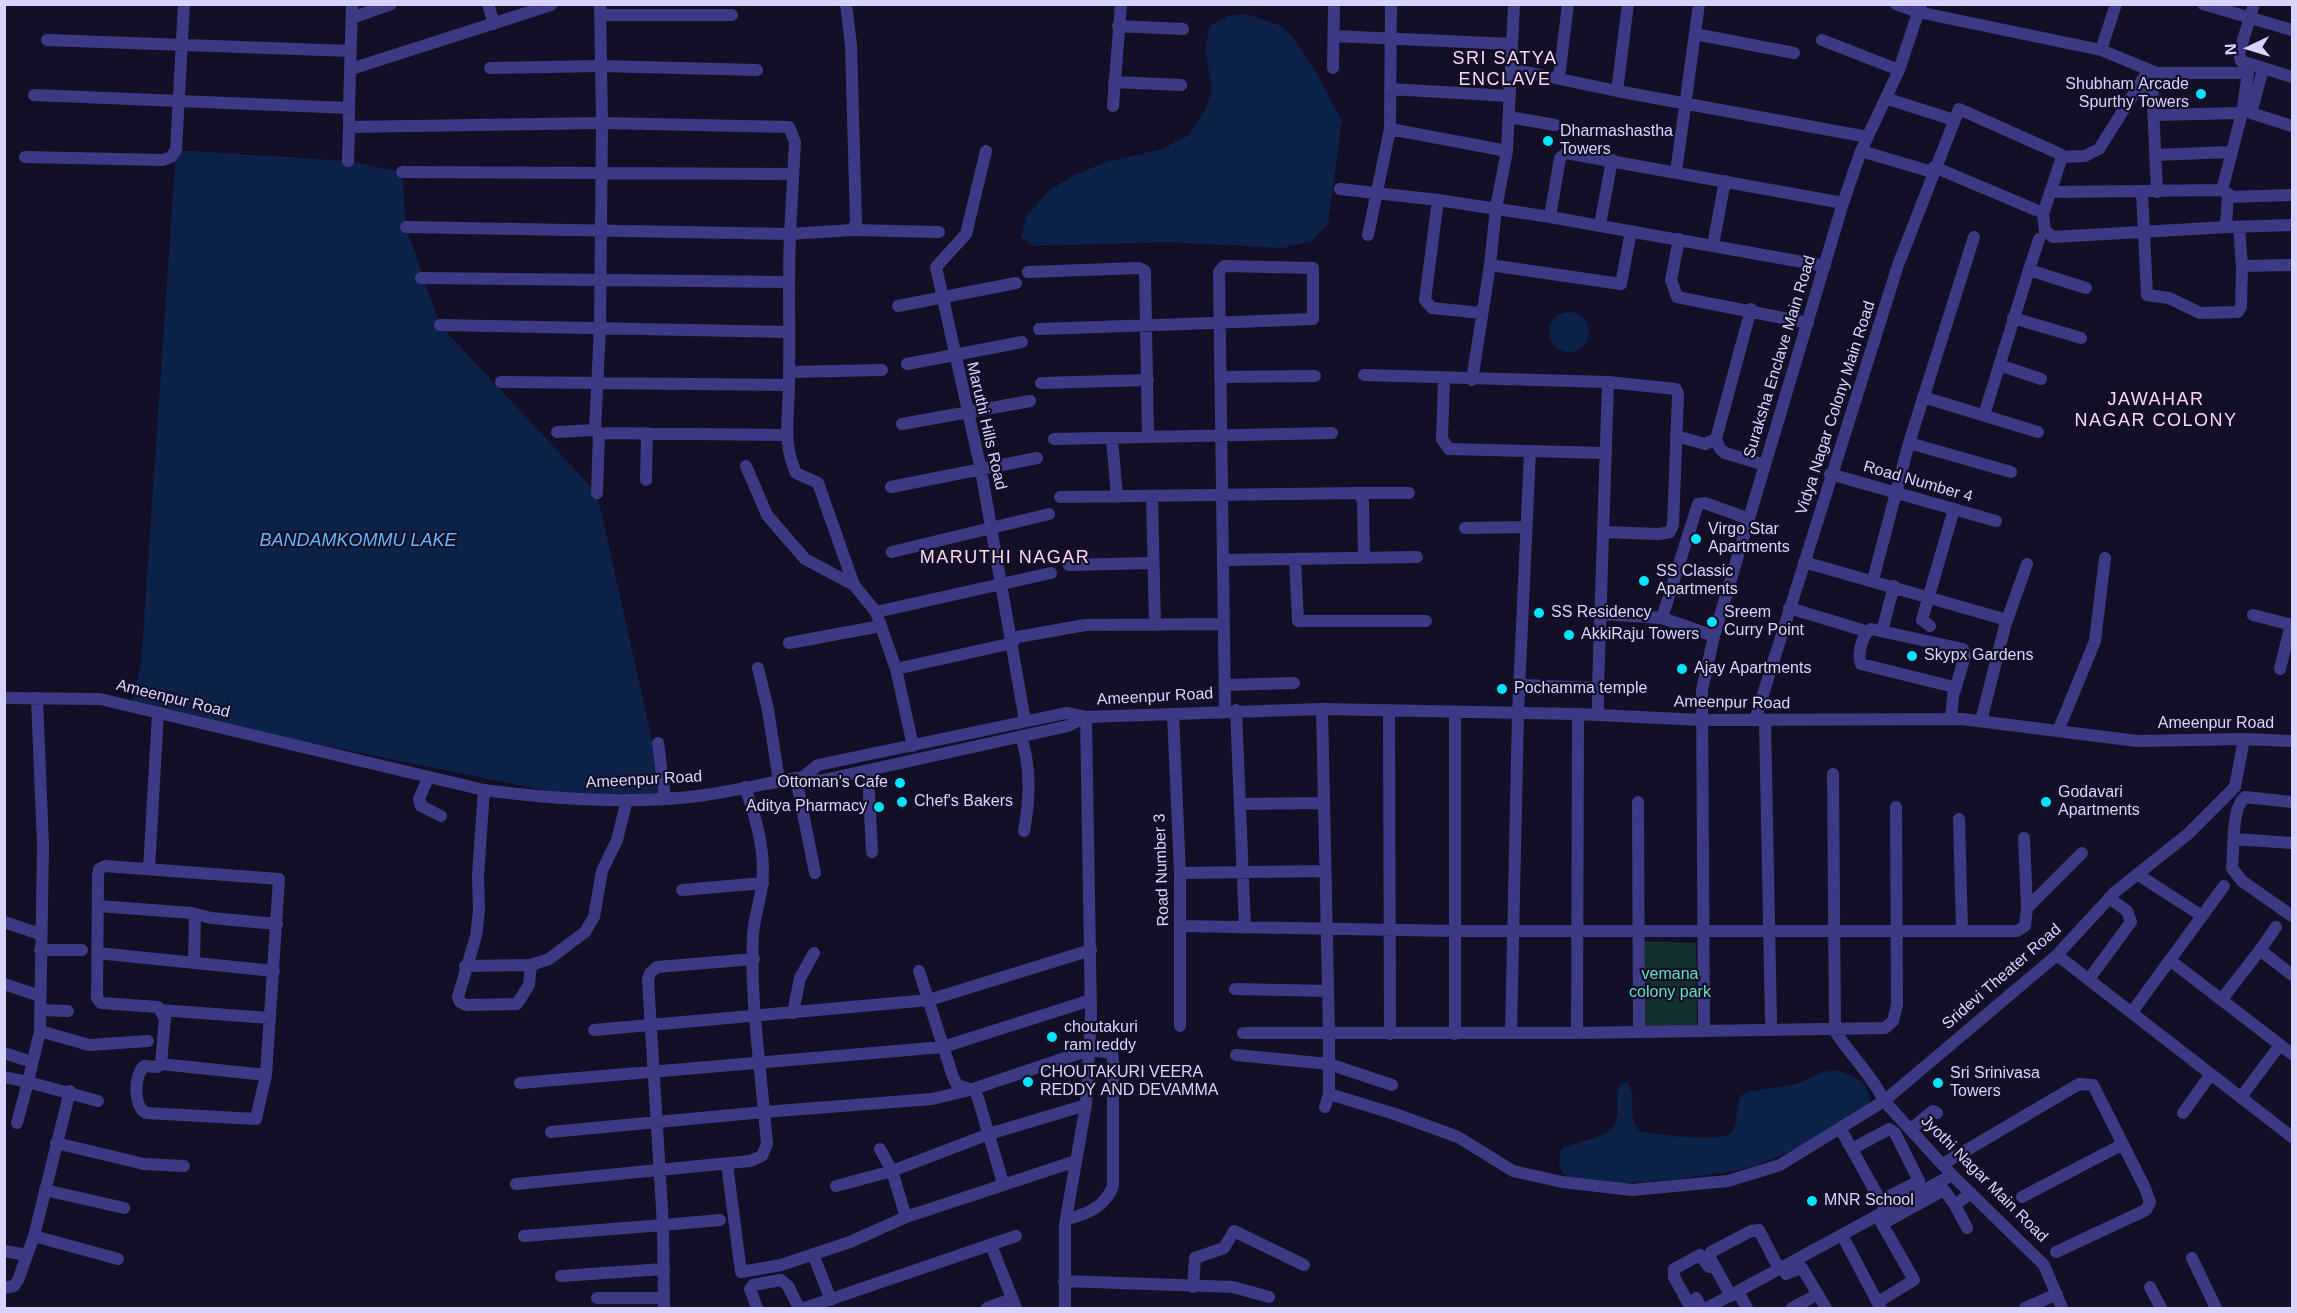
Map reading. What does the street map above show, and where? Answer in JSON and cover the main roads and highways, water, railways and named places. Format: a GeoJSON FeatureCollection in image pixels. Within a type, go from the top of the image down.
{"type":"FeatureCollection","features":[{"type":"Feature","properties":{"kind":"water"},"geometry":{"type":"Polygon","coordinates":[[[1247,14],[1279,25],[1292,36],[1316,72],[1342,121],[1328,224],[1312,241],[1282,248],[1167,242],[1033,246],[1021,237],[1027,215],[1050,190],[1074,175],[1107,162],[1162,149],[1189,135],[1204,113],[1212,90],[1205,48],[1210,26],[1228,16],[1247,14]]]}},
{"type":"Feature","properties":{"kind":"water","name":"BANDAMKOMMU LAKE"},"geometry":{"type":"Polygon","coordinates":[[[176,150],[348,161],[402,172],[406,227],[440,325],[597,493],[665,798],[586,799],[131,706],[141,665],[176,150]]]}},
{"type":"Feature","properties":{"kind":"water"},"geometry":{"type":"Polygon","coordinates":[[[1569,312],[1583,318],[1589,332],[1583,346],[1569,352],[1555,346],[1549,332],[1555,318],[1569,312]]]}},
{"type":"Feature","properties":{"kind":"water"},"geometry":{"type":"Polygon","coordinates":[[[1836,1070],[1864,1084],[1870,1102],[1862,1111],[1823,1135],[1760,1164],[1701,1176],[1646,1182],[1593,1183],[1573,1179],[1562,1172],[1561,1150],[1602,1135],[1614,1125],[1621,1083],[1627,1082],[1630,1088],[1634,1121],[1641,1132],[1688,1137],[1715,1137],[1731,1133],[1740,1096],[1753,1091],[1796,1084],[1836,1070]]]}},
{"type":"Feature","properties":{"kind":"place","name":"Shubham Arcade Spurthy Towers"},"geometry":{"type":"Point","coordinates":[2201,94]}},
{"type":"Feature","properties":{"kind":"place","name":"Dharmashastha Towers"},"geometry":{"type":"Point","coordinates":[1548,141]}},
{"type":"Feature","properties":{"kind":"place","name":"Virgo Star Apartments"},"geometry":{"type":"Point","coordinates":[1696,539]}},
{"type":"Feature","properties":{"kind":"place","name":"SS Classic Apartments"},"geometry":{"type":"Point","coordinates":[1644,581]}},
{"type":"Feature","properties":{"kind":"place","name":"SS Residency"},"geometry":{"type":"Point","coordinates":[1539,613]}},
{"type":"Feature","properties":{"kind":"place","name":"Sreem Curry Point"},"geometry":{"type":"Point","coordinates":[1712,622]}},
{"type":"Feature","properties":{"kind":"place","name":"AkkiRaju Towers"},"geometry":{"type":"Point","coordinates":[1569,635]}},
{"type":"Feature","properties":{"kind":"place","name":"Skypx Gardens"},"geometry":{"type":"Point","coordinates":[1912,656]}},
{"type":"Feature","properties":{"kind":"place","name":"Ajay Apartments"},"geometry":{"type":"Point","coordinates":[1682,669]}},
{"type":"Feature","properties":{"kind":"place","name":"Pochamma temple"},"geometry":{"type":"Point","coordinates":[1502,689]}},
{"type":"Feature","properties":{"kind":"place","name":"Ottoman's Cafe"},"geometry":{"type":"Point","coordinates":[900,783]}},
{"type":"Feature","properties":{"kind":"place","name":"Chef's Bakers"},"geometry":{"type":"Point","coordinates":[902,802]}},
{"type":"Feature","properties":{"kind":"place","name":"Godavari Apartments"},"geometry":{"type":"Point","coordinates":[2046,802]}},
{"type":"Feature","properties":{"kind":"place","name":"Aditya Pharmacy"},"geometry":{"type":"Point","coordinates":[879,807]}},
{"type":"Feature","properties":{"kind":"place","name":"choutakuri ram reddy"},"geometry":{"type":"Point","coordinates":[1052,1037]}},
{"type":"Feature","properties":{"kind":"place","name":"CHOUTAKURI VEERA REDDY AND DEVAMMA"},"geometry":{"type":"Point","coordinates":[1028,1082]}},
{"type":"Feature","properties":{"kind":"place","name":"Sri Srinivasa Towers"},"geometry":{"type":"Point","coordinates":[1938,1083]}},
{"type":"Feature","properties":{"kind":"place","name":"MNR School"},"geometry":{"type":"Point","coordinates":[1812,1201]}},
{"type":"Feature","properties":{"kind":"district","name":"SRI SATYA ENCLAVE"},"geometry":{"type":"Point","coordinates":[1505,69]}},
{"type":"Feature","properties":{"kind":"district","name":"JAWAHAR NAGAR COLONY"},"geometry":{"type":"Point","coordinates":[2156,410]}},
{"type":"Feature","properties":{"kind":"district","name":"MARUTHI NAGAR"},"geometry":{"type":"Point","coordinates":[1005,558]}},
{"type":"Feature","properties":{"kind":"park label","name":"vemana colony park"},"geometry":{"type":"Point","coordinates":[1670,984]}}]}
